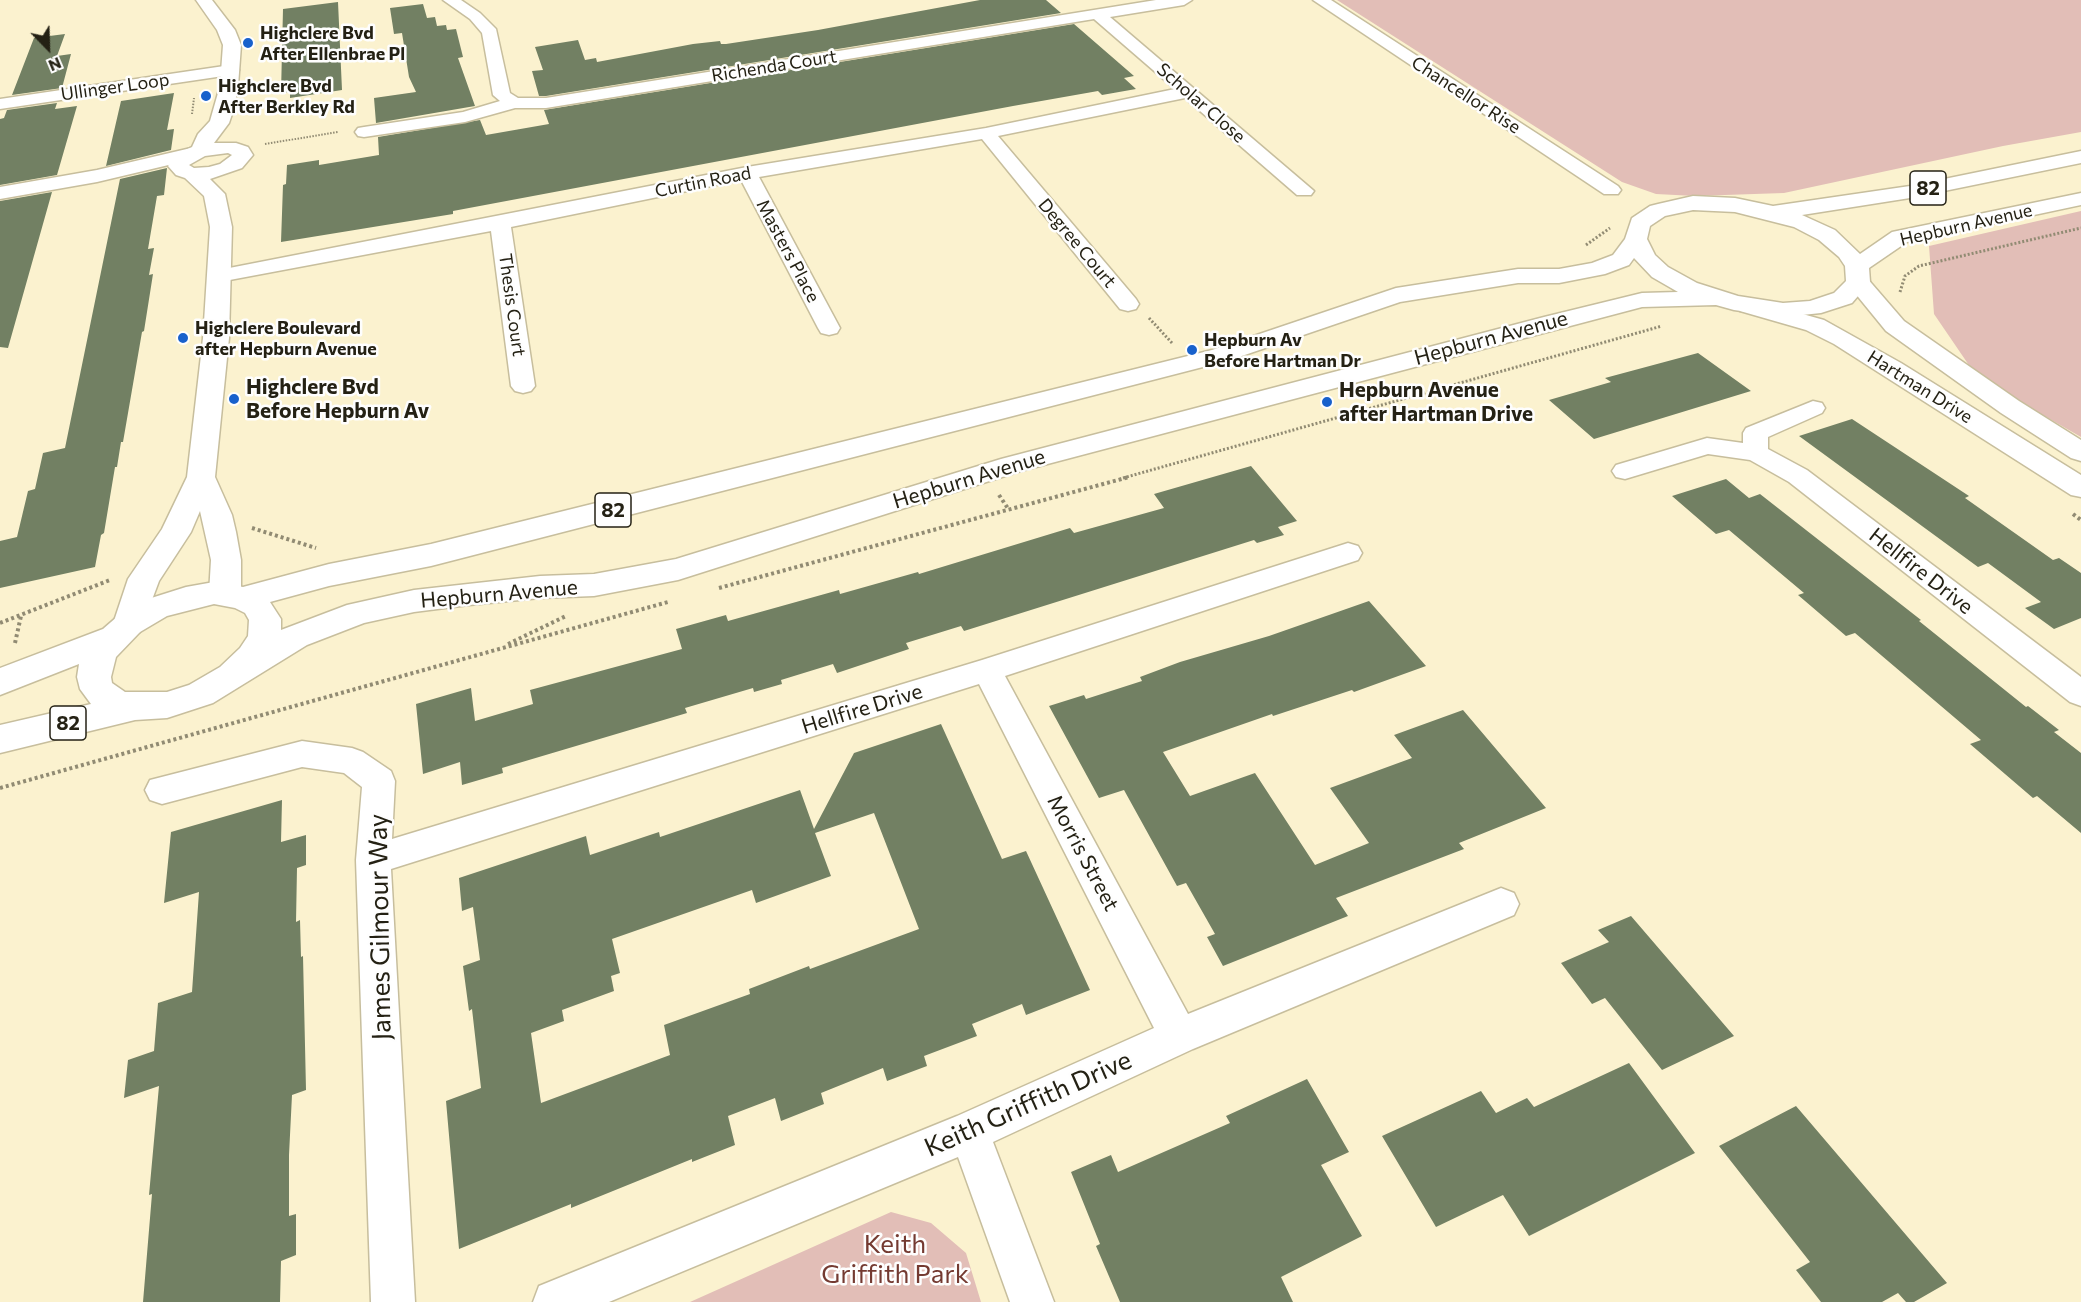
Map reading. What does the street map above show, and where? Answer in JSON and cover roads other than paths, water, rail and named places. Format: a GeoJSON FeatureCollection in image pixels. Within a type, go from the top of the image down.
{"type":"FeatureCollection","features":[{"type":"Feature","properties":{"kind":"main road"},"geometry":{"type":"LineString","coordinates":[[191,162],[205,138],[219,123],[230,86],[232,45],[226,30],[207,0]]}},
{"type":"Feature","properties":{"kind":"main road"},"geometry":{"type":"LineString","coordinates":[[214,194],[228,157],[227,135],[219,123]]}},
{"type":"Feature","properties":{"kind":"main road"},"geometry":{"type":"LineString","coordinates":[[191,162],[228,157]]}},
{"type":"Feature","properties":{"kind":"main road","name":"82"},"geometry":{"type":"LineString","coordinates":[[1774,213],[1910,192],[2081,157]]}},
{"type":"Feature","properties":{"kind":"main road"},"geometry":{"type":"LineString","coordinates":[[122,630],[144,579],[176,532],[201,477],[216,338],[221,227],[214,194],[191,162]]}},
{"type":"Feature","properties":{"kind":"main road","name":"Hepburn Avenue"},"geometry":{"type":"LineString","coordinates":[[1857,274],[1900,237],[2081,199]]}},
{"type":"Feature","properties":{"kind":"main road","name":"82"},"geometry":{"type":"LineString","coordinates":[[1693,203],[1735,205],[1774,213],[1802,222],[1827,236],[1848,252],[1857,274],[1843,298],[1812,308],[1783,310],[1749,306],[1716,298],[1689,288],[1660,272],[1645,258],[1636,239],[1640,224],[1658,210],[1693,203]]}},
{"type":"Feature","properties":{"kind":"main road","name":"Hepburn Avenue"},"geometry":{"type":"LineString","coordinates":[[0,682],[122,630],[156,608],[186,598],[234,596],[431,555],[1221,355],[1396,295],[1518,276],[1559,276],[1597,269],[1621,260],[1636,239]]}},
{"type":"Feature","properties":{"kind":"main road","name":"Hartman Drive"},"geometry":{"type":"LineString","coordinates":[[1857,274],[1895,326],[2001,400],[2081,452]]}},
{"type":"Feature","properties":{"kind":"main road","name":"Hepburn Avenue"},"geometry":{"type":"LineString","coordinates":[[0,739],[135,707],[167,705],[201,694],[295,637],[358,613],[414,601],[469,594],[540,587],[594,585],[678,569],[1011,465],[1544,324],[1642,300],[1716,298]]}},
{"type":"Feature","properties":{"kind":"main road","name":"Hartman Drive"},"geometry":{"type":"LineString","coordinates":[[1749,306],[1815,325],[1843,339],[2081,488]]}},
{"type":"Feature","properties":{"kind":"main road"},"geometry":{"type":"LineString","coordinates":[[201,477],[217,515],[234,596]]}},
{"type":"Feature","properties":{"kind":"main road","name":"Hepburn Avenue"},"geometry":{"type":"LineString","coordinates":[[232,676],[252,657],[264,637],[265,619],[256,605],[234,596]]}},
{"type":"Feature","properties":{"kind":"main road","name":"Hepburn Avenue"},"geometry":{"type":"LineString","coordinates":[[122,630],[103,650],[96,664],[94,677],[97,688],[106,698],[118,705],[135,707]]}},
{"type":"Feature","properties":{"kind":"street"},"geometry":{"type":"LineString","coordinates":[[451,0],[475,16],[490,32],[502,95],[514,103]]}},
{"type":"Feature","properties":{"kind":"street","name":"Richenda Court"},"geometry":{"type":"LineString","coordinates":[[364,132],[465,117],[514,103],[546,103],[1185,0]]}},
{"type":"Feature","properties":{"kind":"street","name":"Chancellor Rise"},"geometry":{"type":"LineString","coordinates":[[1320,0],[1611,190]]}},
{"type":"Feature","properties":{"kind":"street","name":"Scholar Close"},"geometry":{"type":"LineString","coordinates":[[1099,15],[1304,191]]}},
{"type":"Feature","properties":{"kind":"street","name":"Ullinger Loop"},"geometry":{"type":"LineString","coordinates":[[0,104],[231,70]]}},
{"type":"Feature","properties":{"kind":"street","name":"Curtin Road"},"geometry":{"type":"LineString","coordinates":[[219,276],[747,173],[986,133],[1188,92]]}},
{"type":"Feature","properties":{"kind":"street","name":"Degree Court"},"geometry":{"type":"LineString","coordinates":[[986,133],[1128,304]]}},
{"type":"Feature","properties":{"kind":"street"},"geometry":{"type":"LineString","coordinates":[[0,193],[191,162]]}},
{"type":"Feature","properties":{"kind":"street","name":"Masters Place"},"geometry":{"type":"LineString","coordinates":[[747,173],[829,328]]}},
{"type":"Feature","properties":{"kind":"street","name":"Thesis Court"},"geometry":{"type":"LineString","coordinates":[[500,223],[523,386]]}},
{"type":"Feature","properties":{"kind":"street"},"geometry":{"type":"LineString","coordinates":[[1756,453],[1755,433],[1813,408]]}},
{"type":"Feature","properties":{"kind":"street","name":"Hellfire Drive"},"geometry":{"type":"LineString","coordinates":[[1625,471],[1707,446],[1756,453],[1798,476],[2081,694]]}},
{"type":"Feature","properties":{"kind":"street","name":"Hellfire Drive"},"geometry":{"type":"LineString","coordinates":[[374,860],[987,670],[1348,553]]}},
{"type":"Feature","properties":{"kind":"street","name":"Morris Street"},"geometry":{"type":"LineString","coordinates":[[987,670],[1179,1036]]}},
{"type":"Feature","properties":{"kind":"street","name":"James Gilmour Way"},"geometry":{"type":"LineString","coordinates":[[162,790],[302,754],[351,761],[379,781],[374,860],[393,1302]]}},
{"type":"Feature","properties":{"kind":"street","name":"Keith Griffith Drive"},"geometry":{"type":"LineString","coordinates":[[555,1302],[969,1132],[1179,1036],[1502,904]]}},
{"type":"Feature","properties":{"kind":"street"},"geometry":{"type":"LineString","coordinates":[[969,1132],[1032,1302]]}},
{"type":"Feature","properties":{"kind":"place","name":"Highclere Bvd After Ellenbrae Pl"},"geometry":{"type":"Point","coordinates":[248,43]}},
{"type":"Feature","properties":{"kind":"place","name":"Highclere Bvd After Berkley Rd"},"geometry":{"type":"Point","coordinates":[206,96]}},
{"type":"Feature","properties":{"kind":"place","name":"Highclere Boulevard after Hepburn Avenue"},"geometry":{"type":"Point","coordinates":[183,338]}},
{"type":"Feature","properties":{"kind":"place","name":"Hepburn Av Before Hartman Dr"},"geometry":{"type":"Point","coordinates":[1192,350]}},
{"type":"Feature","properties":{"kind":"place","name":"Highclere Bvd Before Hepburn Av"},"geometry":{"type":"Point","coordinates":[234,399]}},
{"type":"Feature","properties":{"kind":"place","name":"Hepburn Avenue after Hartman Drive"},"geometry":{"type":"Point","coordinates":[1327,402]}},
{"type":"Feature","properties":{"kind":"park label","name":"Keith Griffith Park"},"geometry":{"type":"Point","coordinates":[895,1259]}}]}
